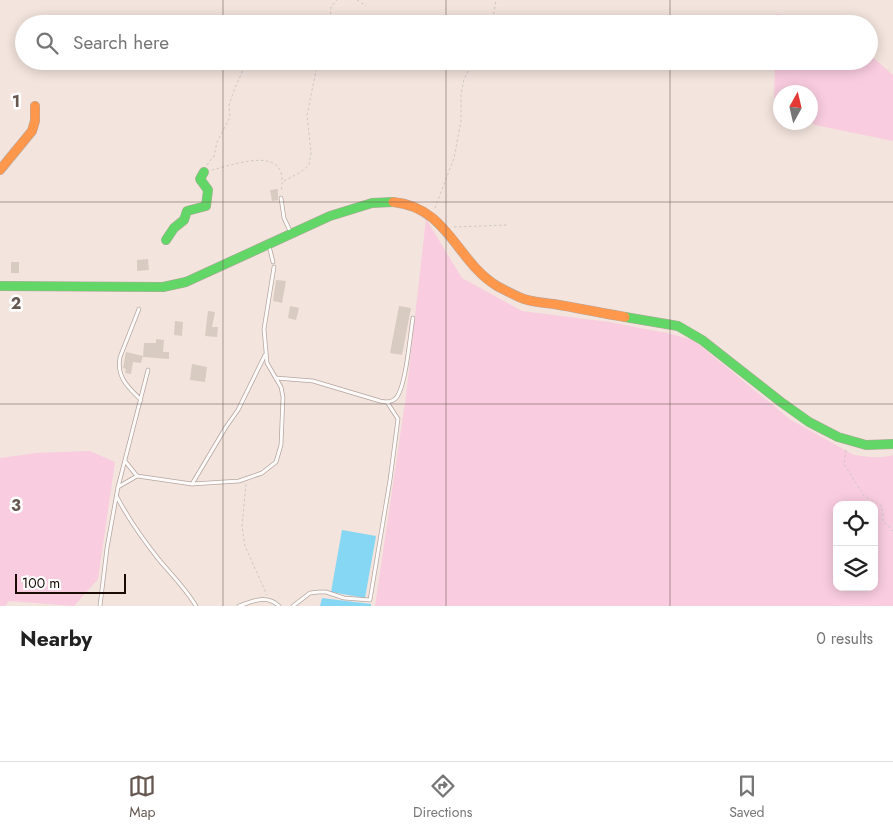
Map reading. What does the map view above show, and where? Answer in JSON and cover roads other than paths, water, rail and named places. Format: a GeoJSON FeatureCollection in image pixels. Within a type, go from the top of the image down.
{"type":"FeatureCollection","features":[{"type":"Feature","properties":{"kind":"main road"},"geometry":{"type":"LineString","coordinates":[[0,170],[32,131],[35,121],[35,106]]}},
{"type":"Feature","properties":{"kind":"main road"},"geometry":{"type":"LineString","coordinates":[[166,240],[174,228],[184,220],[187,210],[206,206],[208,190],[200,179],[204,172]]}},
{"type":"Feature","properties":{"kind":"main road"},"geometry":{"type":"LineString","coordinates":[[0,286],[146,287],[174,285],[186,282],[336,214],[364,205],[399,202],[418,208],[431,215],[443,227],[477,270],[487,279],[508,292],[524,298],[678,326],[700,338],[793,411],[812,423],[848,442],[870,447],[893,444]]}},
{"type":"Feature","properties":{"kind":"lane"},"geometry":{"type":"LineString","coordinates":[[281,198],[284,218],[291,234]]}},
{"type":"Feature","properties":{"kind":"lane"},"geometry":{"type":"LineString","coordinates":[[269,245],[273,262]]}},
{"type":"Feature","properties":{"kind":"lane"},"geometry":{"type":"LineString","coordinates":[[118,487],[137,476],[192,484],[239,481],[262,473],[276,462],[280,454],[282,436],[283,397],[281,387],[267,363],[264,330],[274,267]]}},
{"type":"Feature","properties":{"kind":"lane"},"geometry":{"type":"LineString","coordinates":[[139,309],[118,364],[124,383],[141,400]]}},
{"type":"Feature","properties":{"kind":"lane"},"geometry":{"type":"LineString","coordinates":[[275,378],[313,381],[387,402],[396,398],[403,386],[413,318]]}},
{"type":"Feature","properties":{"kind":"lane"},"geometry":{"type":"LineString","coordinates":[[192,484],[238,410],[265,354]]}},
{"type":"Feature","properties":{"kind":"lane"},"geometry":{"type":"LineString","coordinates":[[100,606],[107,548],[118,487],[148,370]]}},
{"type":"Feature","properties":{"kind":"lane"},"geometry":{"type":"LineString","coordinates":[[293,606],[310,593],[319,592],[326,592],[344,598],[370,600],[398,419],[387,402]]}},
{"type":"Feature","properties":{"kind":"lane"},"geometry":{"type":"LineString","coordinates":[[125,461],[137,476]]}},
{"type":"Feature","properties":{"kind":"lane"},"geometry":{"type":"LineString","coordinates":[[117,496],[131,522],[160,560],[188,592],[196,606]]}},
{"type":"Feature","properties":{"kind":"lane"},"geometry":{"type":"LineString","coordinates":[[239,606],[256,600],[270,600],[279,606]]}},
{"type":"Feature","properties":{"kind":"water"},"geometry":{"type":"Polygon","coordinates":[[[342,530],[376,536],[365,598],[331,592],[342,530]]]}},
{"type":"Feature","properties":{"kind":"water"},"geometry":{"type":"Polygon","coordinates":[[[322,598],[371,604],[371,606],[320,606],[322,598]]]}}]}
